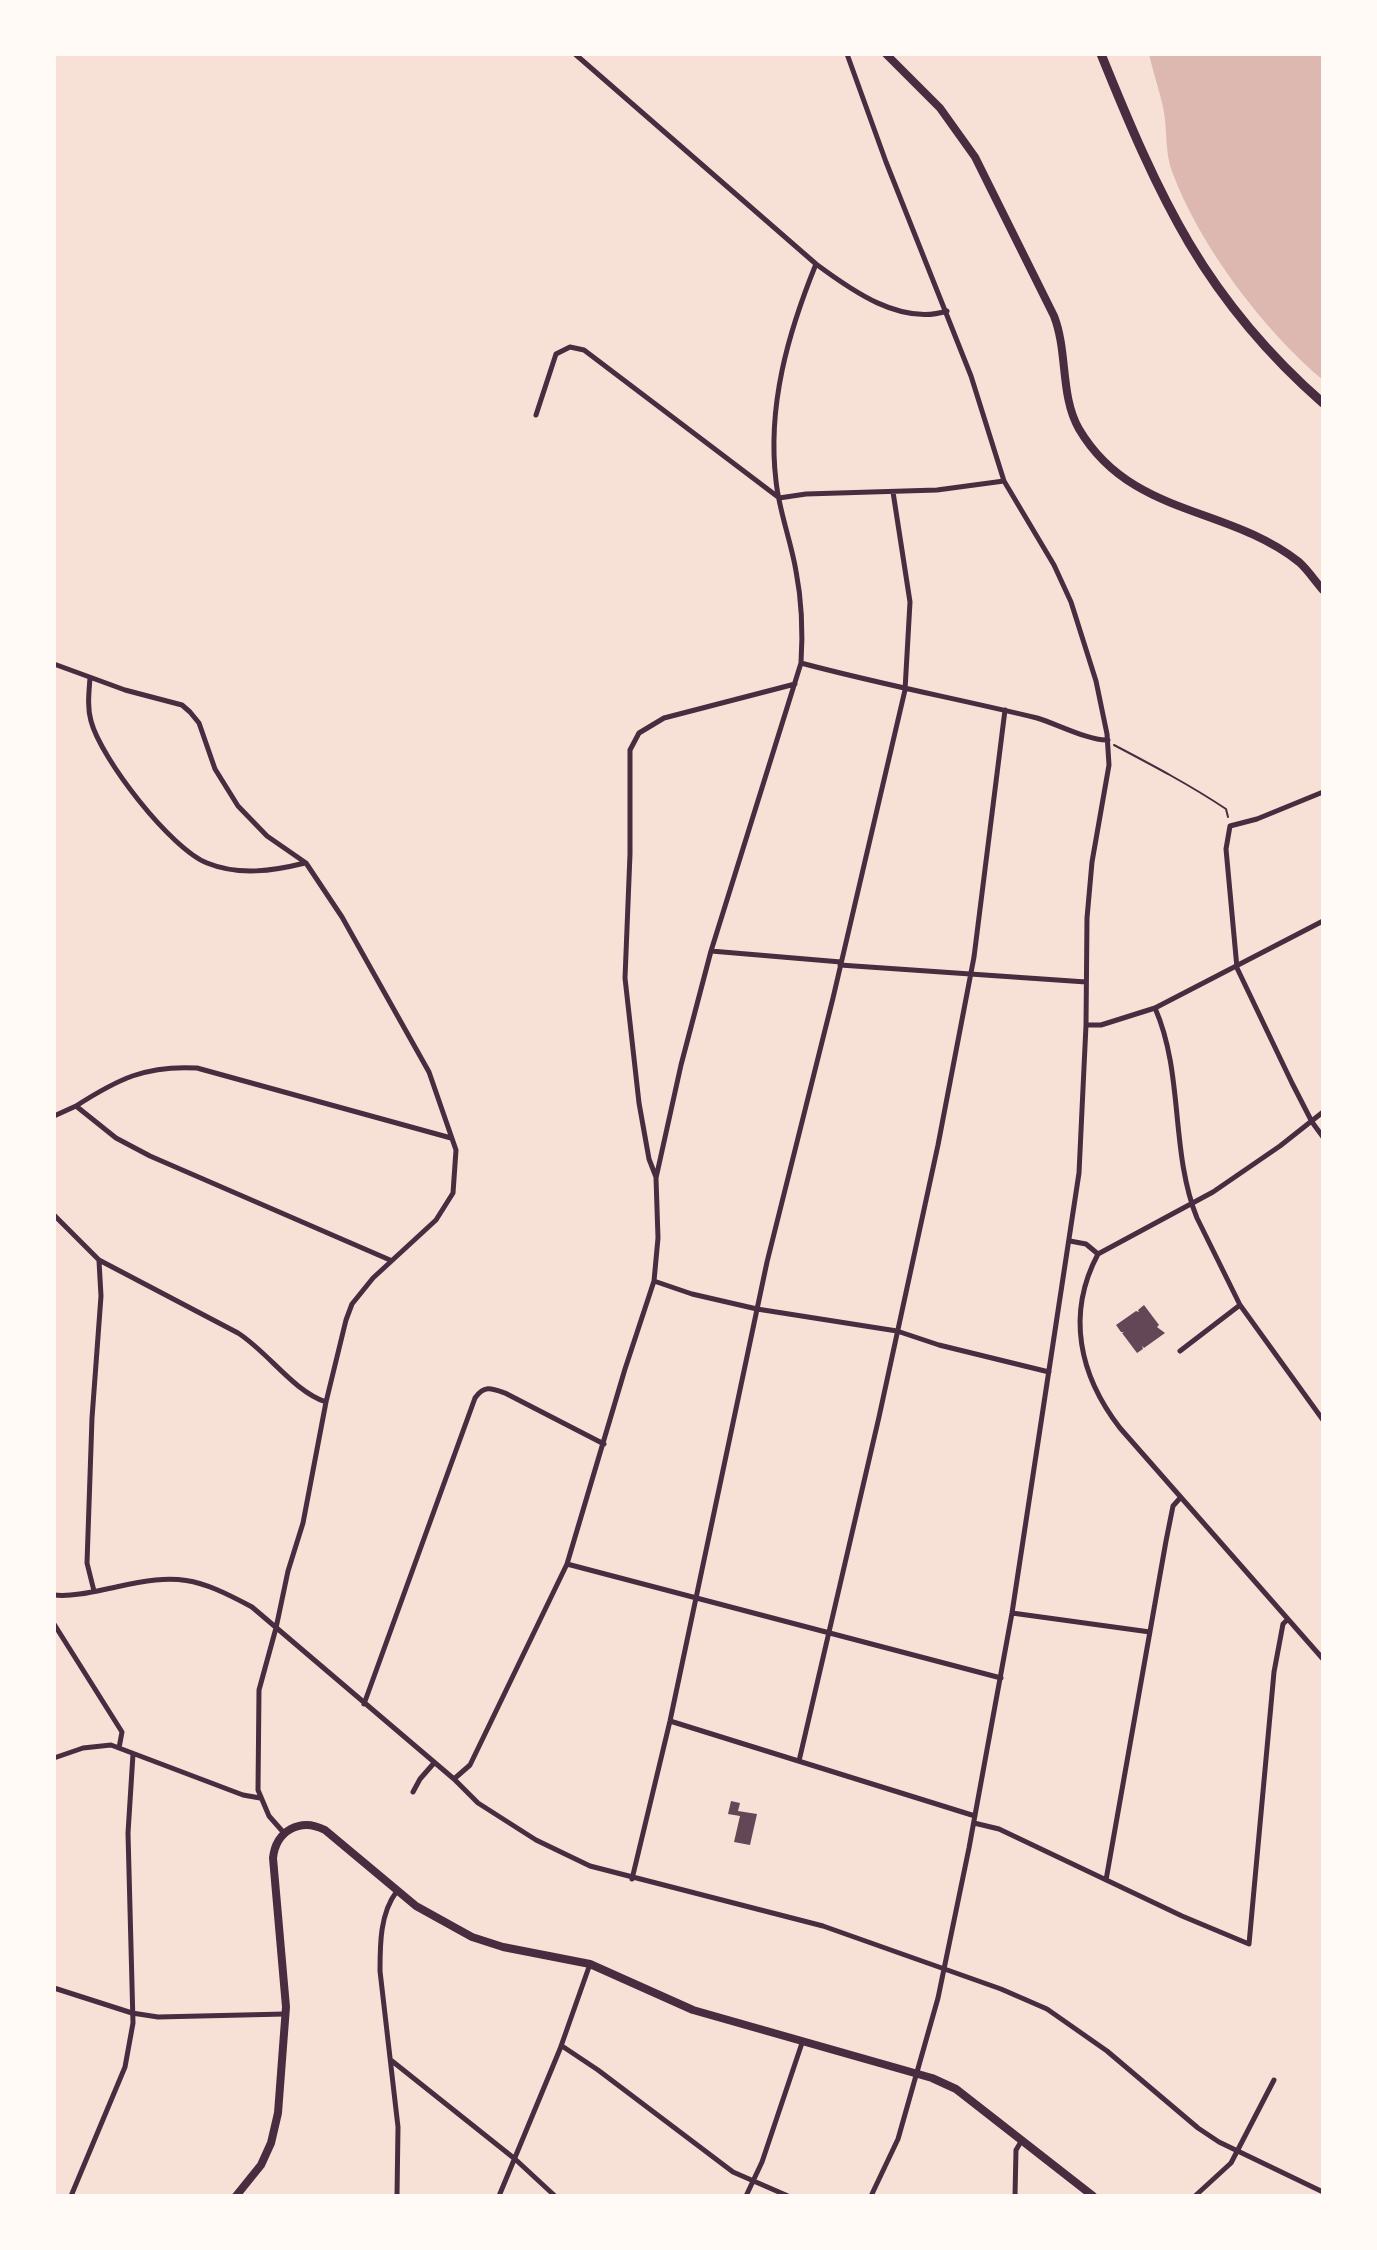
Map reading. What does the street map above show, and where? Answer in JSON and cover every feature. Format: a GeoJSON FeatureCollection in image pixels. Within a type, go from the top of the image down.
{"type":"FeatureCollection","features":[{"type":"Feature","properties":{"kind":"highway"},"geometry":{"type":"LineString","coordinates":[[1101,54],[1142,155],[1200,264],[1246,325],[1290,373],[1323,403]]}},
{"type":"Feature","properties":{"kind":"main road"},"geometry":{"type":"LineString","coordinates":[[886,54],[940,108],[975,157],[1054,316],[1062,341],[1072,409],[1077,426],[1090,445],[1120,476],[1138,489],[1245,531],[1273,546],[1300,563],[1323,590]]}},
{"type":"Feature","properties":{"kind":"main road"},"geometry":{"type":"LineString","coordinates":[[236,2196],[252,2179],[271,2143],[278,2113],[285,2014],[273,1858],[277,1842],[284,1833],[303,1824],[320,1827],[434,1918],[472,1937],[590,1964],[693,2010],[918,2074],[956,2089],[1093,2196]]}},
{"type":"Feature","properties":{"kind":"street"},"geometry":{"type":"LineString","coordinates":[[575,54],[816,264],[853,291],[889,306],[925,315],[947,311]]}},
{"type":"Feature","properties":{"kind":"street"},"geometry":{"type":"LineString","coordinates":[[847,54],[886,162],[947,311],[1004,481],[1054,565],[1071,602],[1096,681],[1108,740],[1108,776],[1089,887],[1083,1116],[1070,1241],[1012,1613],[974,1823],[918,2074],[896,2143],[871,2196]]}},
{"type":"Feature","properties":{"kind":"street"},"geometry":{"type":"LineString","coordinates":[[454,1779],[470,1765],[567,1564],[654,1281],[658,1238],[656,1178],[681,1065],[711,951],[801,663],[801,603],[779,498],[774,439],[788,340],[816,264]]}},
{"type":"Feature","properties":{"kind":"street"},"geometry":{"type":"LineString","coordinates":[[536,415],[556,354],[570,347],[584,350],[779,498],[806,494],[937,490],[1004,481]]}},
{"type":"Feature","properties":{"kind":"street"},"geometry":{"type":"LineString","coordinates":[[632,1879],[670,1721],[757,1309],[905,690],[910,602],[893,492]]}},
{"type":"Feature","properties":{"kind":"street"},"geometry":{"type":"LineString","coordinates":[[801,663],[905,690],[1005,710],[1098,740],[1108,740]]}},
{"type":"Feature","properties":{"kind":"street"},"geometry":{"type":"LineString","coordinates":[[54,664],[125,690],[182,705],[190,712],[199,723],[215,769],[238,806],[267,836],[306,863],[340,914],[429,1072],[456,1150],[453,1193],[436,1220],[390,1260],[352,1304],[346,1320],[326,1402],[303,1523],[259,1690],[257,1783],[269,1816],[284,1833]]}},
{"type":"Feature","properties":{"kind":"street"},"geometry":{"type":"LineString","coordinates":[[90,678],[88,704],[91,723],[111,761],[138,801],[179,844],[206,863],[240,871],[266,872],[306,863]]}},
{"type":"Feature","properties":{"kind":"street"},"geometry":{"type":"LineString","coordinates":[[656,1178],[649,1159],[639,1103],[625,978],[630,750],[639,733],[664,718],[796,684]]}},
{"type":"Feature","properties":{"kind":"street"},"geometry":{"type":"LineString","coordinates":[[799,1761],[938,1145],[970,973],[1005,710]]}},
{"type":"Feature","properties":{"kind":"street"},"geometry":{"type":"LineString","coordinates":[[1323,792],[1257,819],[1230,826],[1226,849],[1237,968],[1312,1122],[1323,1137]]}},
{"type":"Feature","properties":{"kind":"street"},"geometry":{"type":"LineString","coordinates":[[1086,1025],[1101,1025],[1155,1008],[1323,921]]}},
{"type":"Feature","properties":{"kind":"street"},"geometry":{"type":"LineString","coordinates":[[711,951],[1086,982]]}},
{"type":"Feature","properties":{"kind":"street"},"geometry":{"type":"LineString","coordinates":[[1155,1008],[1172,1062],[1192,1204],[1240,1305],[1323,1420]]}},
{"type":"Feature","properties":{"kind":"street"},"geometry":{"type":"LineString","coordinates":[[54,1116],[129,1076],[172,1066],[197,1068],[452,1138]]}},
{"type":"Feature","properties":{"kind":"street"},"geometry":{"type":"LineString","coordinates":[[76,1106],[116,1138],[150,1156],[390,1260]]}},
{"type":"Feature","properties":{"kind":"street"},"geometry":{"type":"LineString","coordinates":[[1323,1112],[1192,1204],[1098,1254],[1086,1277],[1079,1311],[1086,1367],[1110,1415],[1323,1659]]}},
{"type":"Feature","properties":{"kind":"street"},"geometry":{"type":"LineString","coordinates":[[55,1217],[99,1260],[254,1343],[312,1398],[326,1402]]}},
{"type":"Feature","properties":{"kind":"street"},"geometry":{"type":"LineString","coordinates":[[1070,1241],[1086,1244],[1098,1254]]}},
{"type":"Feature","properties":{"kind":"street"},"geometry":{"type":"LineString","coordinates":[[94,1591],[87,1555],[92,1418],[101,1296],[99,1260]]}},
{"type":"Feature","properties":{"kind":"street"},"geometry":{"type":"LineString","coordinates":[[654,1281],[692,1294],[757,1309],[897,1331],[939,1345],[1049,1372]]}},
{"type":"Feature","properties":{"kind":"street"},"geometry":{"type":"LineString","coordinates":[[1180,1351],[1240,1305]]}},
{"type":"Feature","properties":{"kind":"street"},"geometry":{"type":"LineString","coordinates":[[364,1704],[480,1391],[491,1388],[505,1393],[604,1444]]}},
{"type":"Feature","properties":{"kind":"street"},"geometry":{"type":"LineString","coordinates":[[1106,1880],[1173,1506],[1181,1497]]}},
{"type":"Feature","properties":{"kind":"street"},"geometry":{"type":"LineString","coordinates":[[567,1564],[1001,1678]]}},
{"type":"Feature","properties":{"kind":"street"},"geometry":{"type":"LineString","coordinates":[[54,1595],[179,1577],[218,1589],[252,1607],[454,1779],[478,1803],[536,1840],[590,1866],[632,1879],[718,1897],[823,1926],[1001,1989],[1047,2009],[1107,2051],[1196,2127],[1323,2192]]}},
{"type":"Feature","properties":{"kind":"street"},"geometry":{"type":"LineString","coordinates":[[1012,1613],[1150,1632]]}},
{"type":"Feature","properties":{"kind":"street"},"geometry":{"type":"LineString","coordinates":[[974,1823],[999,1829],[1182,1916],[1249,1944],[1274,1672],[1283,1624],[1288,1619]]}},
{"type":"Feature","properties":{"kind":"street"},"geometry":{"type":"LineString","coordinates":[[54,1624],[122,1732],[119,1748]]}},
{"type":"Feature","properties":{"kind":"street"},"geometry":{"type":"LineString","coordinates":[[670,1721],[975,1816]]}},
{"type":"Feature","properties":{"kind":"street"},"geometry":{"type":"LineString","coordinates":[[54,1758],[83,1748],[111,1745],[243,1795],[260,1798]]}},
{"type":"Feature","properties":{"kind":"street"},"geometry":{"type":"LineString","coordinates":[[71,2196],[131,2046],[128,1833],[133,1754]]}},
{"type":"Feature","properties":{"kind":"street"},"geometry":{"type":"LineString","coordinates":[[413,1792],[434,1763]]}},
{"type":"Feature","properties":{"kind":"street"},"geometry":{"type":"LineString","coordinates":[[397,1891],[387,1906],[380,1946],[381,1982],[398,2127],[397,2196]]}},
{"type":"Feature","properties":{"kind":"street"},"geometry":{"type":"LineString","coordinates":[[499,2196],[562,2046],[590,1964]]}},
{"type":"Feature","properties":{"kind":"street"},"geometry":{"type":"LineString","coordinates":[[54,1988],[132,2013],[158,2017],[285,2014]]}},
{"type":"Feature","properties":{"kind":"street"},"geometry":{"type":"LineString","coordinates":[[746,2196],[802,2043]]}},
{"type":"Feature","properties":{"kind":"street"},"geometry":{"type":"LineString","coordinates":[[562,2046],[733,2172],[788,2196]]}},
{"type":"Feature","properties":{"kind":"street"},"geometry":{"type":"LineString","coordinates":[[391,2061],[515,2159],[555,2196]]}},
{"type":"Feature","properties":{"kind":"street"},"geometry":{"type":"LineString","coordinates":[[1195,2196],[1231,2163],[1274,2080]]}},
{"type":"Feature","properties":{"kind":"street"},"geometry":{"type":"LineString","coordinates":[[1015,2196],[1016,2150],[1023,2139]]}},
{"type":"Feature","properties":{"kind":"path"},"geometry":{"type":"LineString","coordinates":[[1108,740],[1226,809],[1230,826]]}},
{"type":"Feature","properties":{"kind":"shaded area"},"geometry":{"type":"Polygon","coordinates":[[[1149,54],[1323,54],[1323,380],[1278,337],[1236,286],[1185,202],[1170,166],[1163,107],[1149,54]]]}},
{"type":"Feature","properties":{"kind":"building"},"geometry":{"type":"Polygon","coordinates":[[[1144,1305],[1159,1325],[1157,1327],[1165,1333],[1144,1348],[1142,1346],[1143,1349],[1137,1353],[1116,1325],[1139,1312],[1144,1305]]]}},
{"type":"Feature","properties":{"kind":"building"},"geometry":{"type":"Polygon","coordinates":[[[731,1801],[740,1803],[738,1811],[757,1814],[750,1845],[734,1842],[740,1816],[728,1814],[731,1801]]]}}]}
